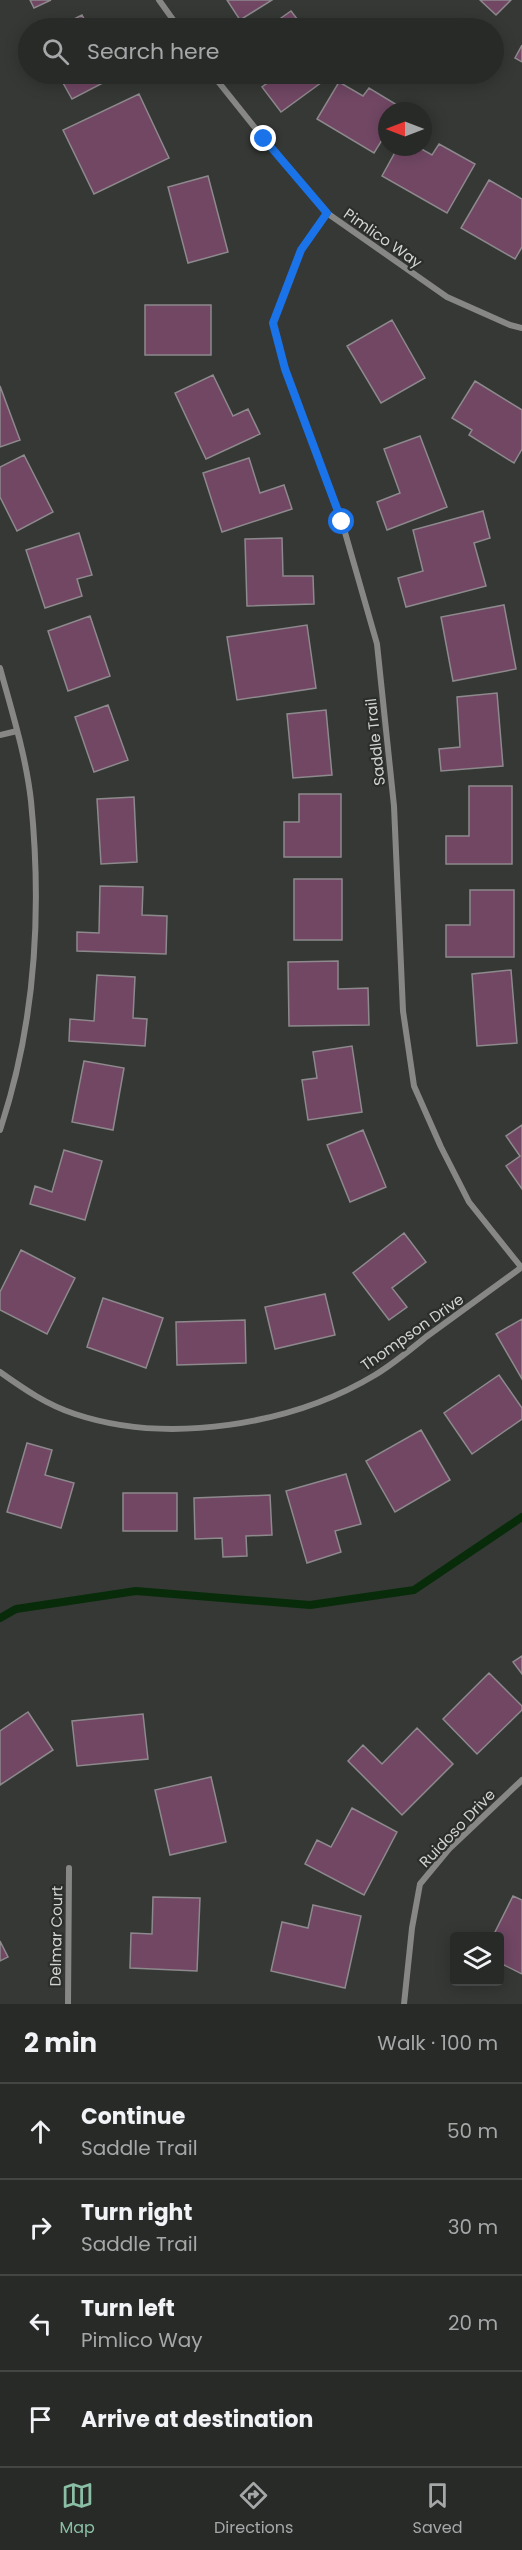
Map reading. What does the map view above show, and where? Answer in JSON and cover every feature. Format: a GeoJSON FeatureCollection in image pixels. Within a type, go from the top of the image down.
{"type":"FeatureCollection","features":[{"type":"Feature","properties":{"kind":"street"},"geometry":{"type":"LineString","coordinates":[[159,0],[172,18]]}},
{"type":"Feature","properties":{"kind":"street","name":"Pimlico Way"},"geometry":{"type":"LineString","coordinates":[[220,84],[327,213],[447,297],[510,325],[522,328]]}},
{"type":"Feature","properties":{"kind":"street","name":"Saddle Trail"},"geometry":{"type":"LineString","coordinates":[[327,213],[301,250],[273,323],[285,369],[342,522],[376,644],[394,806],[403,1011],[414,1086],[469,1202],[521,1267]]}},
{"type":"Feature","properties":{"kind":"street"},"geometry":{"type":"LineString","coordinates":[[0,668],[18,731],[31,800],[35,863],[35,925],[26,1024],[0,1130]]}},
{"type":"Feature","properties":{"kind":"street"},"geometry":{"type":"LineString","coordinates":[[0,735],[18,731]]}},
{"type":"Feature","properties":{"kind":"street","name":"Thompson Drive"},"geometry":{"type":"LineString","coordinates":[[0,1372],[33,1395],[64,1410],[119,1425],[208,1428],[254,1420],[334,1395],[376,1374],[521,1267]]}},
{"type":"Feature","properties":{"kind":"street","name":"Ruidoso Drive"},"geometry":{"type":"LineString","coordinates":[[404,2004],[412,1928],[420,1884],[449,1849],[522,1780]]}},
{"type":"Feature","properties":{"kind":"street","name":"Delmar Court"},"geometry":{"type":"LineString","coordinates":[[68,2004],[69,1868]]}},
{"type":"Feature","properties":{"kind":"building"},"geometry":{"type":"Polygon","coordinates":[[[30,0],[51,0],[34,8],[30,0]]]}},
{"type":"Feature","properties":{"kind":"building"},"geometry":{"type":"Polygon","coordinates":[[[227,0],[272,0],[243,18],[239,18],[227,0]]]}},
{"type":"Feature","properties":{"kind":"building"},"geometry":{"type":"Polygon","coordinates":[[[480,0],[511,0],[496,15],[480,0]]]}},
{"type":"Feature","properties":{"kind":"building"},"geometry":{"type":"Polygon","coordinates":[[[291,11],[296,18],[281,18],[291,11]]]}},
{"type":"Feature","properties":{"kind":"building"},"geometry":{"type":"Polygon","coordinates":[[[522,45],[522,62],[515,58],[522,45]]]}},
{"type":"Feature","properties":{"kind":"building"},"geometry":{"type":"Polygon","coordinates":[[[64,84],[101,84],[72,99],[64,84]]]}},
{"type":"Feature","properties":{"kind":"building"},"geometry":{"type":"Polygon","coordinates":[[[266,84],[319,84],[281,112],[262,87],[266,84]]]}},
{"type":"Feature","properties":{"kind":"building"},"geometry":{"type":"Polygon","coordinates":[[[338,84],[342,84],[363,96],[369,88],[392,102],[378,102],[378,147],[374,153],[317,119],[338,84]]]}},
{"type":"Feature","properties":{"kind":"building"},"geometry":{"type":"Polygon","coordinates":[[[139,94],[169,158],[94,194],[63,130],[139,94]]]}},
{"type":"Feature","properties":{"kind":"building"},"geometry":{"type":"Polygon","coordinates":[[[439,144],[475,164],[447,213],[382,176],[393,156],[432,155],[439,144]]]}},
{"type":"Feature","properties":{"kind":"building"},"geometry":{"type":"Polygon","coordinates":[[[208,176],[228,252],[188,263],[168,187],[208,176]]]}},
{"type":"Feature","properties":{"kind":"building"},"geometry":{"type":"Polygon","coordinates":[[[489,180],[522,199],[522,247],[515,259],[461,228],[489,180]]]}},
{"type":"Feature","properties":{"kind":"building"},"geometry":{"type":"Polygon","coordinates":[[[145,305],[211,305],[211,355],[145,355],[145,305]]]}},
{"type":"Feature","properties":{"kind":"building"},"geometry":{"type":"Polygon","coordinates":[[[392,320],[425,378],[381,403],[347,346],[392,320]]]}},
{"type":"Feature","properties":{"kind":"building"},"geometry":{"type":"Polygon","coordinates":[[[213,375],[233,416],[248,409],[260,434],[206,459],[175,393],[213,375]]]}},
{"type":"Feature","properties":{"kind":"building"},"geometry":{"type":"Polygon","coordinates":[[[475,381],[522,410],[522,449],[514,463],[469,435],[472,430],[452,418],[475,381]]]}},
{"type":"Feature","properties":{"kind":"building"},"geometry":{"type":"Polygon","coordinates":[[[0,386],[20,440],[0,447],[0,386]]]}},
{"type":"Feature","properties":{"kind":"building"},"geometry":{"type":"Polygon","coordinates":[[[420,436],[447,507],[387,530],[377,502],[400,493],[384,449],[420,436]]]}},
{"type":"Feature","properties":{"kind":"building"},"geometry":{"type":"Polygon","coordinates":[[[24,455],[53,512],[17,531],[0,497],[0,467],[24,455]]]}},
{"type":"Feature","properties":{"kind":"building"},"geometry":{"type":"Polygon","coordinates":[[[249,458],[260,493],[284,485],[292,509],[222,532],[203,473],[249,458]]]}},
{"type":"Feature","properties":{"kind":"building"},"geometry":{"type":"Polygon","coordinates":[[[483,511],[490,538],[474,543],[486,586],[406,607],[398,578],[423,571],[413,530],[483,511]]]}},
{"type":"Feature","properties":{"kind":"building"},"geometry":{"type":"Polygon","coordinates":[[[79,533],[92,575],[77,579],[82,596],[45,608],[26,550],[79,533]]]}},
{"type":"Feature","properties":{"kind":"building"},"geometry":{"type":"Polygon","coordinates":[[[282,538],[283,576],[313,576],[314,604],[247,606],[245,539],[282,538]]]}},
{"type":"Feature","properties":{"kind":"building"},"geometry":{"type":"Polygon","coordinates":[[[504,605],[516,669],[453,681],[441,617],[504,605]]]}},
{"type":"Feature","properties":{"kind":"building"},"geometry":{"type":"Polygon","coordinates":[[[90,616],[110,676],[68,691],[48,631],[90,616]]]}},
{"type":"Feature","properties":{"kind":"building"},"geometry":{"type":"Polygon","coordinates":[[[307,625],[316,688],[237,700],[227,637],[307,625]]]}},
{"type":"Feature","properties":{"kind":"building"},"geometry":{"type":"Polygon","coordinates":[[[497,693],[503,766],[441,771],[439,749],[460,747],[457,697],[497,693]]]}},
{"type":"Feature","properties":{"kind":"building"},"geometry":{"type":"Polygon","coordinates":[[[108,705],[128,760],[94,772],[75,717],[108,705]]]}},
{"type":"Feature","properties":{"kind":"building"},"geometry":{"type":"Polygon","coordinates":[[[326,710],[332,775],[293,778],[287,714],[326,710]]]}},
{"type":"Feature","properties":{"kind":"building"},"geometry":{"type":"Polygon","coordinates":[[[469,786],[512,786],[512,864],[446,864],[446,836],[469,836],[469,786]]]}},
{"type":"Feature","properties":{"kind":"building"},"geometry":{"type":"Polygon","coordinates":[[[299,794],[341,794],[341,857],[284,857],[284,822],[299,822],[299,794]]]}},
{"type":"Feature","properties":{"kind":"building"},"geometry":{"type":"Polygon","coordinates":[[[134,797],[137,862],[101,864],[97,799],[134,797]]]}},
{"type":"Feature","properties":{"kind":"building"},"geometry":{"type":"Polygon","coordinates":[[[294,879],[342,879],[342,940],[294,940],[294,879]]]}},
{"type":"Feature","properties":{"kind":"building"},"geometry":{"type":"Polygon","coordinates":[[[100,886],[143,887],[142,915],[167,916],[166,954],[77,951],[77,932],[99,933],[100,886]]]}},
{"type":"Feature","properties":{"kind":"building"},"geometry":{"type":"Polygon","coordinates":[[[470,890],[514,890],[514,957],[446,957],[446,925],[470,925],[470,890]]]}},
{"type":"Feature","properties":{"kind":"building"},"geometry":{"type":"Polygon","coordinates":[[[338,961],[338,989],[368,988],[369,1025],[289,1026],[288,962],[338,961]]]}},
{"type":"Feature","properties":{"kind":"building"},"geometry":{"type":"Polygon","coordinates":[[[511,970],[517,1043],[477,1046],[472,974],[511,970]]]}},
{"type":"Feature","properties":{"kind":"building"},"geometry":{"type":"Polygon","coordinates":[[[97,975],[135,977],[133,1018],[147,1019],[145,1046],[69,1041],[70,1019],[94,1021],[97,975]]]}},
{"type":"Feature","properties":{"kind":"building"},"geometry":{"type":"Polygon","coordinates":[[[352,1046],[362,1112],[308,1120],[302,1080],[317,1078],[313,1052],[352,1046]]]}},
{"type":"Feature","properties":{"kind":"building"},"geometry":{"type":"Polygon","coordinates":[[[84,1061],[124,1068],[113,1130],[72,1122],[84,1061]]]}},
{"type":"Feature","properties":{"kind":"building"},"geometry":{"type":"Polygon","coordinates":[[[522,1125],[522,1189],[506,1166],[520,1156],[506,1136],[522,1125]]]}},
{"type":"Feature","properties":{"kind":"building"},"geometry":{"type":"Polygon","coordinates":[[[363,1130],[386,1187],[350,1202],[327,1145],[363,1130]]]}},
{"type":"Feature","properties":{"kind":"building"},"geometry":{"type":"Polygon","coordinates":[[[64,1150],[102,1161],[85,1220],[30,1204],[35,1186],[52,1192],[64,1150]]]}},
{"type":"Feature","properties":{"kind":"building"},"geometry":{"type":"Polygon","coordinates":[[[404,1233],[426,1262],[392,1288],[407,1307],[389,1320],[353,1273],[404,1233]]]}},
{"type":"Feature","properties":{"kind":"building"},"geometry":{"type":"Polygon","coordinates":[[[21,1250],[75,1278],[47,1334],[0,1310],[0,1292],[21,1250]]]}},
{"type":"Feature","properties":{"kind":"building"},"geometry":{"type":"Polygon","coordinates":[[[325,1294],[335,1335],[275,1349],[265,1307],[325,1294]]]}},
{"type":"Feature","properties":{"kind":"building"},"geometry":{"type":"Polygon","coordinates":[[[103,1298],[163,1318],[146,1368],[87,1347],[103,1298]]]}},
{"type":"Feature","properties":{"kind":"building"},"geometry":{"type":"Polygon","coordinates":[[[522,1319],[522,1379],[496,1334],[522,1319]]]}},
{"type":"Feature","properties":{"kind":"building"},"geometry":{"type":"Polygon","coordinates":[[[245,1320],[246,1363],[177,1365],[176,1322],[245,1320]]]}},
{"type":"Feature","properties":{"kind":"building"},"geometry":{"type":"Polygon","coordinates":[[[499,1375],[522,1408],[522,1419],[472,1454],[444,1413],[499,1375]]]}},
{"type":"Feature","properties":{"kind":"building"},"geometry":{"type":"Polygon","coordinates":[[[421,1430],[450,1480],[395,1512],[366,1461],[421,1430]]]}},
{"type":"Feature","properties":{"kind":"building"},"geometry":{"type":"Polygon","coordinates":[[[27,1443],[52,1450],[45,1475],[74,1483],[61,1528],[7,1512],[27,1443]]]}},
{"type":"Feature","properties":{"kind":"building"},"geometry":{"type":"Polygon","coordinates":[[[346,1474],[361,1524],[335,1531],[341,1552],[307,1563],[286,1491],[346,1474]]]}},
{"type":"Feature","properties":{"kind":"building"},"geometry":{"type":"Polygon","coordinates":[[[123,1493],[177,1493],[177,1531],[123,1531],[123,1493]]]}},
{"type":"Feature","properties":{"kind":"building"},"geometry":{"type":"Polygon","coordinates":[[[270,1495],[272,1535],[246,1536],[247,1556],[223,1557],[222,1538],[195,1539],[194,1498],[270,1495]]]}},
{"type":"Feature","properties":{"kind":"building"},"geometry":{"type":"Polygon","coordinates":[[[522,1656],[522,1674],[513,1662],[522,1656]]]}},
{"type":"Feature","properties":{"kind":"building"},"geometry":{"type":"Polygon","coordinates":[[[489,1673],[522,1706],[522,1710],[477,1754],[443,1719],[489,1673]]]}},
{"type":"Feature","properties":{"kind":"building"},"geometry":{"type":"Polygon","coordinates":[[[28,1712],[53,1750],[0,1785],[0,1731],[28,1712]]]}},
{"type":"Feature","properties":{"kind":"building"},"geometry":{"type":"Polygon","coordinates":[[[143,1714],[148,1759],[77,1766],[72,1721],[143,1714]]]}},
{"type":"Feature","properties":{"kind":"building"},"geometry":{"type":"Polygon","coordinates":[[[417,1728],[453,1764],[402,1815],[348,1761],[363,1745],[382,1764],[417,1728]]]}},
{"type":"Feature","properties":{"kind":"building"},"geometry":{"type":"Polygon","coordinates":[[[211,1777],[226,1842],[170,1855],[155,1790],[211,1777]]]}},
{"type":"Feature","properties":{"kind":"building"},"geometry":{"type":"Polygon","coordinates":[[[352,1808],[397,1832],[364,1895],[305,1864],[317,1840],[331,1847],[352,1808]]]}},
{"type":"Feature","properties":{"kind":"building"},"geometry":{"type":"Polygon","coordinates":[[[513,1896],[522,1900],[522,1974],[504,1965],[504,1932],[495,1932],[513,1896]]]}},
{"type":"Feature","properties":{"kind":"building"},"geometry":{"type":"Polygon","coordinates":[[[153,1897],[200,1898],[197,1971],[130,1968],[131,1933],[152,1934],[153,1897]]]}},
{"type":"Feature","properties":{"kind":"building"},"geometry":{"type":"Polygon","coordinates":[[[313,1905],[361,1916],[345,1988],[271,1971],[282,1922],[308,1928],[313,1905]]]}},
{"type":"Feature","properties":{"kind":"building"},"geometry":{"type":"Polygon","coordinates":[[[0,1941],[8,1957],[0,1961],[0,1941]]]}},
{"type":"Feature","properties":{"kind":"waterway"},"geometry":{"type":"LineString","coordinates":[[0,1618],[16,1609],[136,1591],[310,1605],[414,1590],[522,1517]]}},
{"type":"Feature","properties":{"kind":"route"},"geometry":{"type":"LineString","coordinates":[[264,139],[327,213],[301,250],[273,323],[285,369],[342,522]]}}]}
